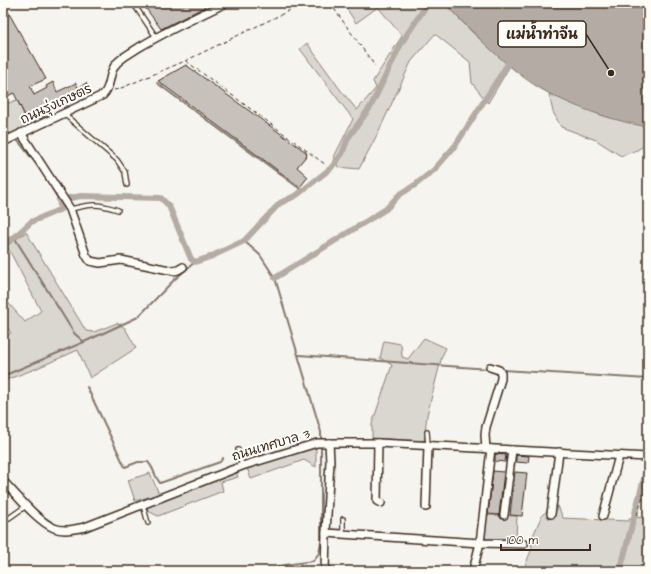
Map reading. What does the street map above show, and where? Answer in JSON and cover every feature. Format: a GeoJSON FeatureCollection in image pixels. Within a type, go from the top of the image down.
{"type":"FeatureCollection","features":[{"type":"Feature","properties":{"kind":"street","name":"ถนนรุ่งเกษตร"},"geometry":{"type":"LineString","coordinates":[[3,142],[103,95],[107,91],[112,71],[116,64],[124,57],[156,37],[226,3]]}},
{"type":"Feature","properties":{"kind":"street"},"geometry":{"type":"LineString","coordinates":[[16,135],[60,193],[68,206],[84,250],[90,261],[100,262],[121,260],[174,271],[183,267]]}},
{"type":"Feature","properties":{"kind":"street"},"geometry":{"type":"LineString","coordinates":[[473,571],[480,543],[488,449],[485,435],[486,427],[501,379],[501,372],[490,367]]}},
{"type":"Feature","properties":{"kind":"street"},"geometry":{"type":"LineString","coordinates":[[325,571],[330,461],[329,443]]}},
{"type":"Feature","properties":{"kind":"street","name":"ถนนเทศบาล 3"},"geometry":{"type":"LineString","coordinates":[[3,481],[44,522],[55,528],[70,530],[85,527],[242,466],[307,445],[329,443],[378,443],[645,457]]}},
{"type":"Feature","properties":{"kind":"street"},"geometry":{"type":"LineString","coordinates":[[378,443],[377,500],[381,503]]}},
{"type":"Feature","properties":{"kind":"street"},"geometry":{"type":"LineString","coordinates":[[426,507],[428,446]]}},
{"type":"Feature","properties":{"kind":"street"},"geometry":{"type":"LineString","coordinates":[[504,515],[512,450]]}},
{"type":"Feature","properties":{"kind":"street"},"geometry":{"type":"LineString","coordinates":[[551,514],[559,452]]}},
{"type":"Feature","properties":{"kind":"street"},"geometry":{"type":"LineString","coordinates":[[603,516],[619,456]]}},
{"type":"Feature","properties":{"kind":"street"},"geometry":{"type":"LineString","coordinates":[[326,533],[480,543],[524,544]]}},
{"type":"Feature","properties":{"kind":"lane"},"geometry":{"type":"LineString","coordinates":[[133,3],[156,37]]}},
{"type":"Feature","properties":{"kind":"lane"},"geometry":{"type":"LineString","coordinates":[[63,113],[117,160],[125,172],[127,185]]}},
{"type":"Feature","properties":{"kind":"lane"},"geometry":{"type":"LineString","coordinates":[[68,206],[96,204],[118,210]]}},
{"type":"Feature","properties":{"kind":"lane"},"geometry":{"type":"LineString","coordinates":[[427,432],[428,446]]}},
{"type":"Feature","properties":{"kind":"lane"},"geometry":{"type":"LineString","coordinates":[[238,450],[242,466]]}},
{"type":"Feature","properties":{"kind":"lane"},"geometry":{"type":"LineString","coordinates":[[143,504],[148,523]]}},
{"type":"Feature","properties":{"kind":"lane"},"geometry":{"type":"LineString","coordinates":[[9,518],[26,505]]}},
{"type":"Feature","properties":{"kind":"lane"},"geometry":{"type":"LineString","coordinates":[[343,519],[343,534]]}},
{"type":"Feature","properties":{"kind":"path"},"geometry":{"type":"LineString","coordinates":[[107,91],[119,89],[185,61],[306,3]]}},
{"type":"Feature","properties":{"kind":"path"},"geometry":{"type":"LineString","coordinates":[[330,3],[376,66]]}},
{"type":"Feature","properties":{"kind":"path"},"geometry":{"type":"LineString","coordinates":[[185,61],[326,165]]}},
{"type":"Feature","properties":{"kind":"path"},"geometry":{"type":"LineString","coordinates":[[645,457],[648,438]]}},
{"type":"Feature","properties":{"kind":"path"},"geometry":{"type":"LineString","coordinates":[[637,515],[648,483]]}},
{"type":"Feature","properties":{"kind":"shaded area"},"geometry":{"type":"Polygon","coordinates":[[[343,3],[444,3],[472,32],[510,66],[488,103],[472,83],[470,62],[435,34],[411,62],[378,133],[359,169],[338,167],[334,157],[353,119],[300,49],[307,43],[339,88],[357,110],[376,88],[373,81],[402,36],[378,7],[356,23],[343,3]]]}},
{"type":"Feature","properties":{"kind":"shaded area"},"geometry":{"type":"Polygon","coordinates":[[[444,3],[642,3],[648,5],[648,127],[616,120],[549,94],[522,76],[501,59],[444,3]]]}},
{"type":"Feature","properties":{"kind":"shaded area"},"geometry":{"type":"Polygon","coordinates":[[[549,94],[604,116],[648,127],[648,143],[637,150],[621,156],[596,140],[561,127],[553,112],[549,94]]]}},
{"type":"Feature","properties":{"kind":"shaded area"},"geometry":{"type":"Polygon","coordinates":[[[17,100],[29,125],[3,139],[3,105],[17,100]]]}},
{"type":"Feature","properties":{"kind":"shaded area"},"geometry":{"type":"Polygon","coordinates":[[[26,232],[86,331],[94,332],[117,323],[125,328],[136,348],[90,378],[78,350],[3,381],[3,338],[11,333],[3,321],[3,297],[25,322],[41,311],[7,246],[26,232]]]}},
{"type":"Feature","properties":{"kind":"shaded area"},"geometry":{"type":"Polygon","coordinates":[[[424,338],[446,348],[442,356],[427,415],[424,441],[372,438],[372,424],[392,365],[380,358],[384,341],[401,344],[402,357],[408,359],[424,338]]]}},
{"type":"Feature","properties":{"kind":"shaded area"},"geometry":{"type":"Polygon","coordinates":[[[316,446],[316,467],[304,460],[251,479],[247,468],[316,446]]]}},
{"type":"Feature","properties":{"kind":"shaded area"},"geometry":{"type":"Polygon","coordinates":[[[236,472],[238,477],[221,482],[223,491],[158,516],[148,511],[147,506],[236,472]]]}},
{"type":"Feature","properties":{"kind":"shaded area"},"geometry":{"type":"Polygon","coordinates":[[[150,473],[159,494],[135,501],[128,480],[150,473]]]}},
{"type":"Feature","properties":{"kind":"shaded area"},"geometry":{"type":"Polygon","coordinates":[[[549,499],[558,506],[563,518],[628,521],[631,517],[648,518],[648,571],[523,571],[532,548],[531,540],[542,515],[547,511],[549,499]]]}},
{"type":"Feature","properties":{"kind":"shaded area"},"geometry":{"type":"Polygon","coordinates":[[[486,515],[517,516],[516,539],[483,539],[486,515]]]}},
{"type":"Feature","properties":{"kind":"building"},"geometry":{"type":"Polygon","coordinates":[[[3,3],[46,79],[30,86],[34,95],[47,88],[46,86],[53,82],[57,92],[76,83],[78,88],[86,83],[89,88],[65,99],[68,106],[64,108],[60,100],[45,106],[47,111],[43,113],[45,117],[40,119],[36,111],[25,116],[14,93],[3,98],[3,3]]]}},
{"type":"Feature","properties":{"kind":"building"},"geometry":{"type":"Polygon","coordinates":[[[142,3],[203,3],[205,7],[161,29],[142,3]]]}},
{"type":"Feature","properties":{"kind":"building"},"geometry":{"type":"Polygon","coordinates":[[[186,65],[306,152],[307,155],[297,167],[308,177],[300,187],[158,81],[186,65]]]}},
{"type":"Feature","properties":{"kind":"building"},"geometry":{"type":"Polygon","coordinates":[[[495,454],[506,455],[505,462],[495,461],[495,454]]]}},
{"type":"Feature","properties":{"kind":"building"},"geometry":{"type":"Polygon","coordinates":[[[516,455],[529,456],[528,463],[516,462],[516,455]]]}},
{"type":"Feature","properties":{"kind":"building"},"geometry":{"type":"Polygon","coordinates":[[[493,471],[504,472],[499,515],[488,514],[493,471]]]}},
{"type":"Feature","properties":{"kind":"building"},"geometry":{"type":"Polygon","coordinates":[[[515,472],[527,473],[522,516],[510,515],[515,472]]]}},
{"type":"Feature","properties":{"kind":"waterway"},"geometry":{"type":"LineString","coordinates":[[3,245],[31,222],[61,209],[59,200],[81,196],[161,198],[169,206],[191,259],[195,262],[210,257],[244,241],[280,203],[297,195],[331,168],[342,154],[348,138],[371,106],[402,42],[428,3]]}},
{"type":"Feature","properties":{"kind":"waterway"},"geometry":{"type":"LineString","coordinates":[[275,278],[386,209],[399,195],[434,170],[455,146],[511,59]]}},
{"type":"Feature","properties":{"kind":"waterway"},"geometry":{"type":"LineString","coordinates":[[157,83],[303,191]]}},
{"type":"Feature","properties":{"kind":"waterway"},"geometry":{"type":"LineString","coordinates":[[3,128],[11,135]]}},
{"type":"Feature","properties":{"kind":"waterway"},"geometry":{"type":"LineString","coordinates":[[14,138],[19,142],[43,173],[59,200]]}},
{"type":"Feature","properties":{"kind":"waterway"},"geometry":{"type":"LineString","coordinates":[[14,237],[74,333],[84,342],[138,317],[175,279],[195,262]]}},
{"type":"Feature","properties":{"kind":"waterway"},"geometry":{"type":"LineString","coordinates":[[244,241],[260,255],[275,278],[321,432],[321,438]]}},
{"type":"Feature","properties":{"kind":"waterway"},"geometry":{"type":"LineString","coordinates":[[3,376],[84,342]]}},
{"type":"Feature","properties":{"kind":"waterway"},"geometry":{"type":"LineString","coordinates":[[299,355],[489,369]]}},
{"type":"Feature","properties":{"kind":"waterway"},"geometry":{"type":"LineString","coordinates":[[502,370],[648,379]]}},
{"type":"Feature","properties":{"kind":"waterway"},"geometry":{"type":"LineString","coordinates":[[87,387],[125,467],[138,462],[148,462],[160,483],[220,462],[223,458]]}},
{"type":"Feature","properties":{"kind":"waterway"},"geometry":{"type":"LineString","coordinates":[[278,571],[278,566],[313,561],[319,553],[321,542],[321,448]]}},
{"type":"Feature","properties":{"kind":"waterway"},"geometry":{"type":"LineString","coordinates":[[620,571],[648,463]]}},
{"type":"Feature","properties":{"kind":"place","name":"แม่น้ำท่าจีน"},"geometry":{"type":"Point","coordinates":[611,73]}}]}
